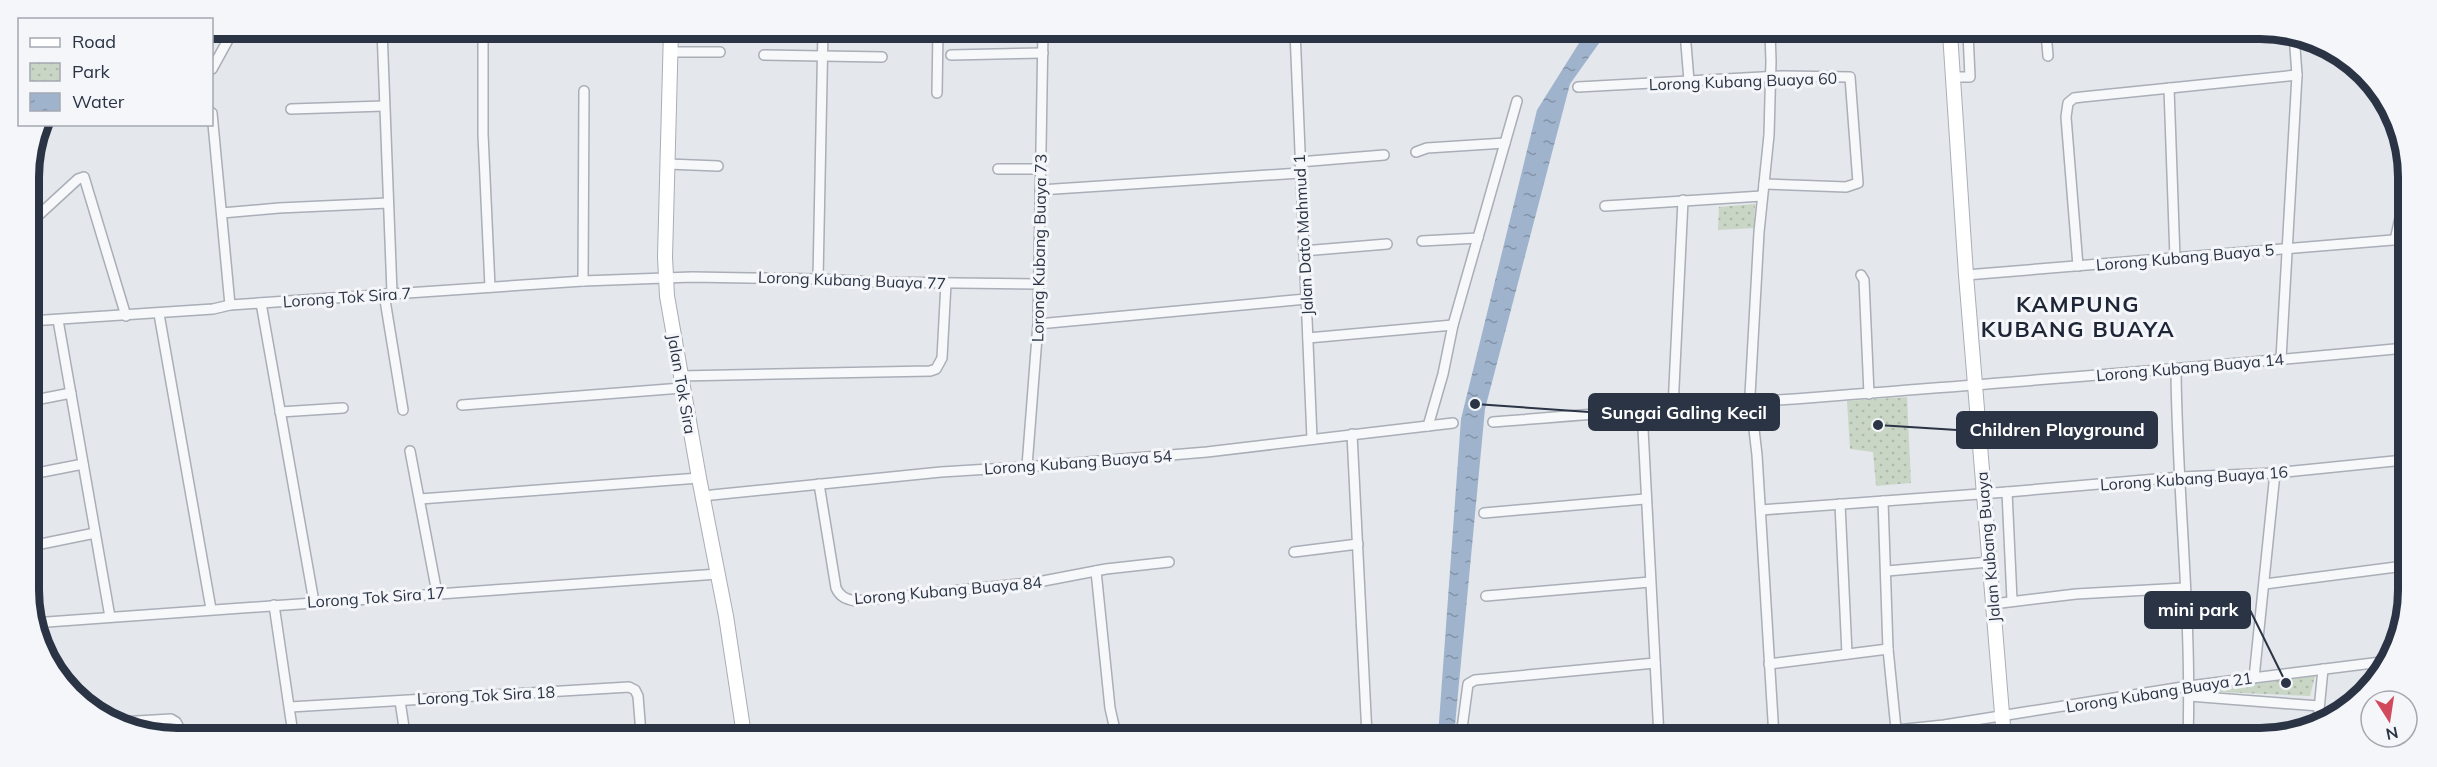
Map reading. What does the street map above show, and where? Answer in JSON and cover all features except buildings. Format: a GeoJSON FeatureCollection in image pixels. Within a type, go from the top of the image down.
{"type":"FeatureCollection","features":[{"type":"Feature","properties":{"kind":"street"},"geometry":{"type":"LineString","coordinates":[[213,67],[228,39]]}},
{"type":"Feature","properties":{"kind":"street"},"geometry":{"type":"LineString","coordinates":[[382,39],[388,203],[388,294],[403,410]]}},
{"type":"Feature","properties":{"kind":"street"},"geometry":{"type":"LineString","coordinates":[[483,39],[483,134],[490,287]]}},
{"type":"Feature","properties":{"kind":"street","name":"Jalan Tok Sira"},"geometry":{"type":"LineString","coordinates":[[671,39],[665,278],[681,382],[718,574],[743,728]]}},
{"type":"Feature","properties":{"kind":"street"},"geometry":{"type":"LineString","coordinates":[[818,279],[823,39]]}},
{"type":"Feature","properties":{"kind":"street"},"geometry":{"type":"LineString","coordinates":[[937,93],[938,39]]}},
{"type":"Feature","properties":{"kind":"street","name":"Lorong Kubang Buaya 73"},"geometry":{"type":"LineString","coordinates":[[1028,466],[1038,324],[1043,39]]}},
{"type":"Feature","properties":{"kind":"street","name":"Jalan Dato Mahmud 1"},"geometry":{"type":"LineString","coordinates":[[1295,39],[1312,439]]}},
{"type":"Feature","properties":{"kind":"street"},"geometry":{"type":"LineString","coordinates":[[1686,39],[1689,81]]}},
{"type":"Feature","properties":{"kind":"street"},"geometry":{"type":"LineString","coordinates":[[1770,39],[1771,76],[1750,395],[1761,510],[1773,728]]}},
{"type":"Feature","properties":{"kind":"street","name":"Jalan Kubang Buaya"},"geometry":{"type":"LineString","coordinates":[[1950,39],[1966,275],[2003,728]]}},
{"type":"Feature","properties":{"kind":"street"},"geometry":{"type":"LineString","coordinates":[[1953,77],[1970,77],[1968,39]]}},
{"type":"Feature","properties":{"kind":"street"},"geometry":{"type":"LineString","coordinates":[[2047,39],[2048,56]]}},
{"type":"Feature","properties":{"kind":"street"},"geometry":{"type":"LineString","coordinates":[[2281,359],[2297,75],[2295,44]]}},
{"type":"Feature","properties":{"kind":"street"},"geometry":{"type":"LineString","coordinates":[[671,52],[720,52]]}},
{"type":"Feature","properties":{"kind":"street"},"geometry":{"type":"LineString","coordinates":[[951,55],[1042,53]]}},
{"type":"Feature","properties":{"kind":"street"},"geometry":{"type":"LineString","coordinates":[[764,55],[882,57]]}},
{"type":"Feature","properties":{"kind":"street"},"geometry":{"type":"LineString","coordinates":[[2078,266],[2066,117],[2068,103],[2074,98],[2082,97],[2297,75]]}},
{"type":"Feature","properties":{"kind":"street","name":"Lorong Kubang Buaya 60"},"geometry":{"type":"LineString","coordinates":[[1578,87],[1771,76],[1850,77],[1858,183],[1846,187],[1764,184]]}},
{"type":"Feature","properties":{"kind":"street"},"geometry":{"type":"LineString","coordinates":[[2169,88],[2175,258]]}},
{"type":"Feature","properties":{"kind":"street"},"geometry":{"type":"LineString","coordinates":[[583,281],[584,91]]}},
{"type":"Feature","properties":{"kind":"street"},"geometry":{"type":"LineString","coordinates":[[1428,426],[1443,374],[1453,325],[1517,101]]}},
{"type":"Feature","properties":{"kind":"street"},"geometry":{"type":"LineString","coordinates":[[291,109],[384,106]]}},
{"type":"Feature","properties":{"kind":"street"},"geometry":{"type":"LineString","coordinates":[[213,123],[230,305]]}},
{"type":"Feature","properties":{"kind":"street"},"geometry":{"type":"LineString","coordinates":[[1416,152],[1427,148],[1505,143]]}},
{"type":"Feature","properties":{"kind":"street"},"geometry":{"type":"LineString","coordinates":[[1299,162],[1384,155]]}},
{"type":"Feature","properties":{"kind":"street"},"geometry":{"type":"LineString","coordinates":[[668,164],[718,166]]}},
{"type":"Feature","properties":{"kind":"street"},"geometry":{"type":"LineString","coordinates":[[998,169],[1040,169]]}},
{"type":"Feature","properties":{"kind":"street"},"geometry":{"type":"LineString","coordinates":[[1040,190],[1300,173]]}},
{"type":"Feature","properties":{"kind":"street"},"geometry":{"type":"LineString","coordinates":[[39,215],[78,179],[84,177],[126,316]]}},
{"type":"Feature","properties":{"kind":"street"},"geometry":{"type":"LineString","coordinates":[[1605,206],[1762,196]]}},
{"type":"Feature","properties":{"kind":"street"},"geometry":{"type":"LineString","coordinates":[[1673,408],[1683,200]]}},
{"type":"Feature","properties":{"kind":"street"},"geometry":{"type":"LineString","coordinates":[[222,213],[388,203]]}},
{"type":"Feature","properties":{"kind":"street"},"geometry":{"type":"LineString","coordinates":[[1422,241],[1478,238]]}},
{"type":"Feature","properties":{"kind":"street","name":"Lorong Kubang Buaya 5"},"geometry":{"type":"LineString","coordinates":[[1966,275],[2398,239]]}},
{"type":"Feature","properties":{"kind":"street"},"geometry":{"type":"LineString","coordinates":[[1303,251],[1387,244]]}},
{"type":"Feature","properties":{"kind":"street"},"geometry":{"type":"LineString","coordinates":[[1861,275],[1864,280],[1869,394]]}},
{"type":"Feature","properties":{"kind":"street","name":"Lorong Tok Sira 7"},"geometry":{"type":"LineString","coordinates":[[39,321],[159,314],[213,309],[230,305],[490,287],[665,278]]}},
{"type":"Feature","properties":{"kind":"street","name":"Lorong Kubang Buaya 77"},"geometry":{"type":"LineString","coordinates":[[665,278],[1038,284]]}},
{"type":"Feature","properties":{"kind":"street"},"geometry":{"type":"LineString","coordinates":[[462,405],[681,382],[930,371],[936,369],[942,358],[946,284]]}},
{"type":"Feature","properties":{"kind":"street"},"geometry":{"type":"LineString","coordinates":[[1038,324],[1306,299]]}},
{"type":"Feature","properties":{"kind":"street"},"geometry":{"type":"LineString","coordinates":[[261,303],[314,602]]}},
{"type":"Feature","properties":{"kind":"street"},"geometry":{"type":"LineString","coordinates":[[159,314],[211,609]]}},
{"type":"Feature","properties":{"kind":"street"},"geometry":{"type":"LineString","coordinates":[[58,320],[110,617]]}},
{"type":"Feature","properties":{"kind":"street"},"geometry":{"type":"LineString","coordinates":[[1308,338],[1453,325]]}},
{"type":"Feature","properties":{"kind":"street","name":"Lorong Kubang Buaya 14"},"geometry":{"type":"LineString","coordinates":[[1976,386],[2398,349]]}},
{"type":"Feature","properties":{"kind":"street"},"geometry":{"type":"LineString","coordinates":[[2176,370],[2189,691],[2188,728]]}},
{"type":"Feature","properties":{"kind":"street"},"geometry":{"type":"LineString","coordinates":[[1493,422],[1976,386]]}},
{"type":"Feature","properties":{"kind":"street"},"geometry":{"type":"LineString","coordinates":[[39,399],[71,393]]}},
{"type":"Feature","properties":{"kind":"street"},"geometry":{"type":"LineString","coordinates":[[280,412],[344,408]]}},
{"type":"Feature","properties":{"kind":"street"},"geometry":{"type":"LineString","coordinates":[[1642,410],[1659,728]]}},
{"type":"Feature","properties":{"kind":"street","name":"Lorong Kubang Buaya 54"},"geometry":{"type":"LineString","coordinates":[[702,496],[1207,452],[1453,423]]}},
{"type":"Feature","properties":{"kind":"street"},"geometry":{"type":"LineString","coordinates":[[1352,434],[1367,728]]}},
{"type":"Feature","properties":{"kind":"street"},"geometry":{"type":"LineString","coordinates":[[410,451],[437,593]]}},
{"type":"Feature","properties":{"kind":"street","name":"Lorong Kubang Buaya 16"},"geometry":{"type":"LineString","coordinates":[[1761,510],[2180,477],[2275,473],[2398,461]]}},
{"type":"Feature","properties":{"kind":"street"},"geometry":{"type":"LineString","coordinates":[[39,473],[83,464]]}},
{"type":"Feature","properties":{"kind":"street"},"geometry":{"type":"LineString","coordinates":[[2253,678],[2265,584],[2275,473]]}},
{"type":"Feature","properties":{"kind":"street"},"geometry":{"type":"LineString","coordinates":[[420,499],[699,478]]}},
{"type":"Feature","properties":{"kind":"street","name":"Lorong Kubang Buaya 84"},"geometry":{"type":"LineString","coordinates":[[819,484],[836,588],[842,597],[849,600],[1027,583],[1169,562]]}},
{"type":"Feature","properties":{"kind":"street"},"geometry":{"type":"LineString","coordinates":[[2007,492],[2012,600]]}},
{"type":"Feature","properties":{"kind":"street"},"geometry":{"type":"LineString","coordinates":[[1484,513],[1645,499]]}},
{"type":"Feature","properties":{"kind":"street"},"geometry":{"type":"LineString","coordinates":[[1883,501],[1888,649],[1896,728]]}},
{"type":"Feature","properties":{"kind":"street"},"geometry":{"type":"LineString","coordinates":[[1840,504],[1847,654]]}},
{"type":"Feature","properties":{"kind":"street"},"geometry":{"type":"LineString","coordinates":[[39,544],[95,533]]}},
{"type":"Feature","properties":{"kind":"street"},"geometry":{"type":"LineString","coordinates":[[1294,552],[1358,544]]}},
{"type":"Feature","properties":{"kind":"street"},"geometry":{"type":"LineString","coordinates":[[1887,571],[1989,562]]}},
{"type":"Feature","properties":{"kind":"street"},"geometry":{"type":"LineString","coordinates":[[2265,584],[2398,567]]}},
{"type":"Feature","properties":{"kind":"street"},"geometry":{"type":"LineString","coordinates":[[1096,571],[1110,708],[1115,728]]}},
{"type":"Feature","properties":{"kind":"street","name":"Lorong Tok Sira 17"},"geometry":{"type":"LineString","coordinates":[[43,622],[718,574]]}},
{"type":"Feature","properties":{"kind":"street"},"geometry":{"type":"LineString","coordinates":[[1486,596],[1650,582]]}},
{"type":"Feature","properties":{"kind":"street"},"geometry":{"type":"LineString","coordinates":[[1993,604],[2012,600],[2184,588]]}},
{"type":"Feature","properties":{"kind":"street"},"geometry":{"type":"LineString","coordinates":[[274,605],[292,728]]}},
{"type":"Feature","properties":{"kind":"street"},"geometry":{"type":"LineString","coordinates":[[1769,664],[1888,649]]}},
{"type":"Feature","properties":{"kind":"street","name":"Lorong Kubang Buaya 21"},"geometry":{"type":"LineString","coordinates":[[1905,728],[2189,691],[2253,678],[2378,662]]}},
{"type":"Feature","properties":{"kind":"street"},"geometry":{"type":"LineString","coordinates":[[1462,728],[1465,694],[1468,684],[1474,680],[1655,663]]}},
{"type":"Feature","properties":{"kind":"street"},"geometry":{"type":"LineString","coordinates":[[2318,715],[2323,669]]}},
{"type":"Feature","properties":{"kind":"street","name":"Lorong Tok Sira 18"},"geometry":{"type":"LineString","coordinates":[[290,707],[629,687],[635,690],[638,696],[640,728]]}},
{"type":"Feature","properties":{"kind":"street"},"geometry":{"type":"LineString","coordinates":[[2189,691],[2319,706]]}},
{"type":"Feature","properties":{"kind":"street"},"geometry":{"type":"LineString","coordinates":[[400,700],[404,728]]}},
{"type":"Feature","properties":{"kind":"street"},"geometry":{"type":"LineString","coordinates":[[135,721],[171,719],[179,728]]}},
{"type":"Feature","properties":{"kind":"green space"},"geometry":{"type":"Polygon","coordinates":[[[1755,204],[1754,228],[1718,230],[1719,207],[1755,204]]]}},
{"type":"Feature","properties":{"kind":"green space"},"geometry":{"type":"Polygon","coordinates":[[[1907,397],[1911,483],[1876,486],[1873,452],[1850,449],[1847,401],[1907,397]]]}},
{"type":"Feature","properties":{"kind":"green space"},"geometry":{"type":"Polygon","coordinates":[[[2315,676],[2310,696],[2201,691],[2315,676]]]}},
{"type":"Feature","properties":{"kind":"water"},"geometry":{"type":"Polygon","coordinates":[[[1582,39],[1602,39],[1570,84],[1485,409],[1455,728],[1439,728],[1461,419],[1537,110],[1582,39]]]}},
{"type":"Feature","properties":{"kind":"place","name":"Sungai Galing Kecil"},"geometry":{"type":"Point","coordinates":[1475,404]}},
{"type":"Feature","properties":{"kind":"place","name":"Children Playground"},"geometry":{"type":"Point","coordinates":[1878,425]}},
{"type":"Feature","properties":{"kind":"place","name":"mini park"},"geometry":{"type":"Point","coordinates":[2286,683]}},
{"type":"Feature","properties":{"kind":"district","name":"KAMPUNG KUBANG BUAYA"},"geometry":{"type":"Point","coordinates":[2078,316]}}]}
